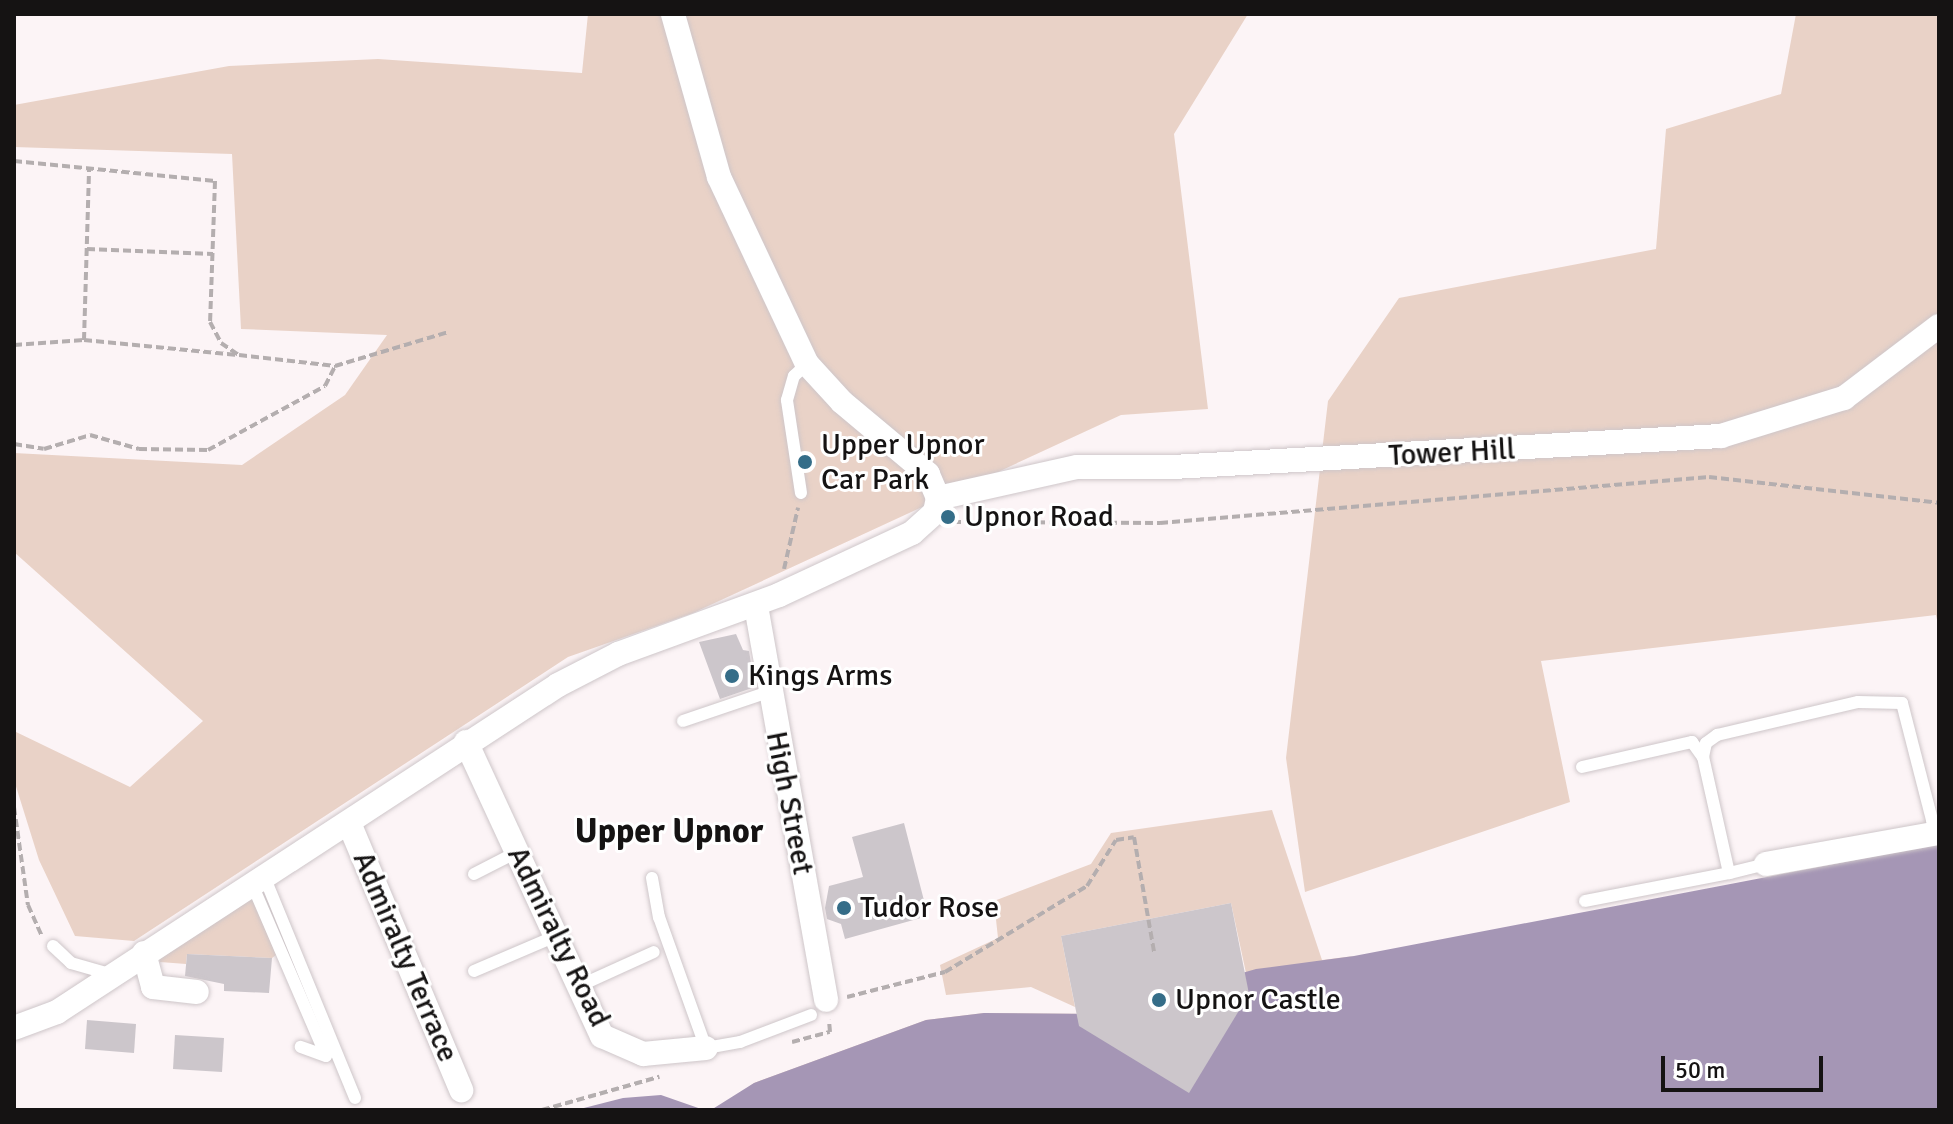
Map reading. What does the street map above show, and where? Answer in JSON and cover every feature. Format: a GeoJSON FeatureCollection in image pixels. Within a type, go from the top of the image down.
{"type":"FeatureCollection","features":[{"type":"Feature","properties":{"kind":"street"},"geometry":{"type":"LineString","coordinates":[[14,1028],[57,1012],[110,974],[349,823],[466,742],[618,654],[756,606],[924,522],[938,498],[928,474],[907,452],[842,402],[807,364],[719,177],[673,14]]}},
{"type":"Feature","properties":{"kind":"street","name":"Tower Hill"},"geometry":{"type":"LineString","coordinates":[[938,498],[1077,467],[1233,465],[1721,436],[1844,398],[1939,326]]}},
{"type":"Feature","properties":{"kind":"street","name":"High Street"},"geometry":{"type":"LineString","coordinates":[[756,606],[819,1008]]}},
{"type":"Feature","properties":{"kind":"street","name":"Admiralty Road"},"geometry":{"type":"LineString","coordinates":[[466,742],[602,1036],[643,1054],[706,1048]]}},
{"type":"Feature","properties":{"kind":"street","name":"Admiralty Terrace"},"geometry":{"type":"LineString","coordinates":[[349,823],[461,1090]]}},
{"type":"Feature","properties":{"kind":"street"},"geometry":{"type":"LineString","coordinates":[[1766,864],[1939,831]]}},
{"type":"Feature","properties":{"kind":"street"},"geometry":{"type":"LineString","coordinates":[[144,953],[153,987],[197,992]]}},
{"type":"Feature","properties":{"kind":"lane"},"geometry":{"type":"LineString","coordinates":[[801,493],[787,400],[794,376],[807,364]]}},
{"type":"Feature","properties":{"kind":"lane"},"geometry":{"type":"LineString","coordinates":[[683,721],[768,692]]}},
{"type":"Feature","properties":{"kind":"lane"},"geometry":{"type":"LineString","coordinates":[[1703,757],[1706,743],[1717,735],[1891,698],[1902,703],[1909,714],[1932,820],[1939,831]]}},
{"type":"Feature","properties":{"kind":"lane"},"geometry":{"type":"LineString","coordinates":[[1582,767],[1692,742],[1703,757],[1729,873]]}},
{"type":"Feature","properties":{"kind":"lane"},"geometry":{"type":"LineString","coordinates":[[474,874],[517,852]]}},
{"type":"Feature","properties":{"kind":"lane"},"geometry":{"type":"LineString","coordinates":[[1585,901],[1766,864]]}},
{"type":"Feature","properties":{"kind":"lane"},"geometry":{"type":"LineString","coordinates":[[652,878],[659,917],[706,1048],[740,1042],[819,1008]]}},
{"type":"Feature","properties":{"kind":"lane"},"geometry":{"type":"LineString","coordinates":[[258,880],[326,1056],[301,1047]]}},
{"type":"Feature","properties":{"kind":"lane"},"geometry":{"type":"LineString","coordinates":[[258,880],[355,1098]]}},
{"type":"Feature","properties":{"kind":"lane"},"geometry":{"type":"LineString","coordinates":[[474,971],[556,936]]}},
{"type":"Feature","properties":{"kind":"lane"},"geometry":{"type":"LineString","coordinates":[[53,946],[71,963],[110,974]]}},
{"type":"Feature","properties":{"kind":"lane"},"geometry":{"type":"LineString","coordinates":[[579,986],[654,952]]}},
{"type":"Feature","properties":{"kind":"path"},"geometry":{"type":"LineString","coordinates":[[14,161],[215,181],[210,322],[221,343],[239,355]]}},
{"type":"Feature","properties":{"kind":"path"},"geometry":{"type":"LineString","coordinates":[[84,340],[89,168]]}},
{"type":"Feature","properties":{"kind":"path"},"geometry":{"type":"LineString","coordinates":[[87,249],[213,254]]}},
{"type":"Feature","properties":{"kind":"path"},"geometry":{"type":"LineString","coordinates":[[14,345],[84,340],[335,366],[448,332]]}},
{"type":"Feature","properties":{"kind":"path"},"geometry":{"type":"LineString","coordinates":[[14,444],[44,449],[90,435],[139,449],[208,450],[325,386],[335,366]]}},
{"type":"Feature","properties":{"kind":"path"},"geometry":{"type":"LineString","coordinates":[[924,522],[1160,523],[1709,477],[1939,503]]}},
{"type":"Feature","properties":{"kind":"path"},"geometry":{"type":"LineString","coordinates":[[779,595],[801,493]]}},
{"type":"Feature","properties":{"kind":"path"},"geometry":{"type":"LineString","coordinates":[[14,807],[28,905],[40,935],[53,946]]}},
{"type":"Feature","properties":{"kind":"path"},"geometry":{"type":"LineString","coordinates":[[819,1008],[913,984],[945,972],[1087,886],[1116,840],[1125,838],[1134,837],[1154,952]]}},
{"type":"Feature","properties":{"kind":"shaded area"},"geometry":{"type":"Polygon","coordinates":[[[588,14],[1248,14],[1174,134],[1208,409],[1121,415],[693,613],[568,657],[134,941],[75,936],[39,860],[14,780],[14,731],[130,787],[203,721],[14,552],[14,453],[242,465],[345,395],[387,335],[241,329],[232,154],[14,147],[14,105],[229,66],[378,59],[582,73],[588,14]]]}},
{"type":"Feature","properties":{"kind":"shaded area"},"geometry":{"type":"Polygon","coordinates":[[[1796,14],[1939,14],[1939,629],[1936,615],[1541,661],[1570,802],[1305,892],[1286,758],[1328,401],[1399,298],[1656,249],[1666,129],[1781,94],[1796,14]]]}},
{"type":"Feature","properties":{"kind":"shaded area"},"geometry":{"type":"Polygon","coordinates":[[[1272,810],[1322,960],[1354,956],[717,1110],[754,1083],[926,1020],[984,1013],[1100,1014],[1246,973],[1231,903],[1061,936],[1075,1007],[1031,987],[946,995],[940,965],[998,938],[994,901],[1091,864],[1111,833],[1272,810]]]}},
{"type":"Feature","properties":{"kind":"shaded area"},"geometry":{"type":"Polygon","coordinates":[[[1939,844],[1939,1110],[711,1110],[754,1083],[926,1020],[984,1013],[1100,1014],[1256,969],[1354,956],[1939,844]]]}},
{"type":"Feature","properties":{"kind":"shaded area"},"geometry":{"type":"Polygon","coordinates":[[[240,897],[255,899],[276,955],[272,958],[187,954],[186,964],[160,962],[156,945],[240,897]]]}},
{"type":"Feature","properties":{"kind":"shaded area"},"geometry":{"type":"Polygon","coordinates":[[[661,1095],[704,1110],[576,1110],[623,1098],[661,1095]]]}},
{"type":"Feature","properties":{"kind":"building","name":"Kings Arms"},"geometry":{"type":"Polygon","coordinates":[[[736,634],[743,650],[749,651],[755,687],[720,699],[699,642],[736,634]]]}},
{"type":"Feature","properties":{"kind":"building"},"geometry":{"type":"Polygon","coordinates":[[[904,823],[928,916],[845,939],[841,924],[827,919],[825,908],[829,886],[863,877],[852,837],[904,823]]]}},
{"type":"Feature","properties":{"kind":"building","name":"Upnor Castle"},"geometry":{"type":"Polygon","coordinates":[[[1231,903],[1249,994],[1189,1093],[1079,1026],[1061,936],[1231,903]]]}},
{"type":"Feature","properties":{"kind":"building"},"geometry":{"type":"Polygon","coordinates":[[[187,954],[272,958],[269,993],[224,991],[224,984],[185,976],[187,954]]]}},
{"type":"Feature","properties":{"kind":"building"},"geometry":{"type":"Polygon","coordinates":[[[87,1020],[136,1024],[134,1053],[85,1049],[87,1020]]]}},
{"type":"Feature","properties":{"kind":"building"},"geometry":{"type":"Polygon","coordinates":[[[175,1035],[224,1038],[222,1072],[173,1069],[175,1035]]]}},
{"type":"Feature","properties":{"kind":"place","name":"Upper Upnor Car Park"},"geometry":{"type":"Point","coordinates":[805,462]}},
{"type":"Feature","properties":{"kind":"place","name":"Upnor Road"},"geometry":{"type":"Point","coordinates":[948,517]}},
{"type":"Feature","properties":{"kind":"place","name":"Kings Arms"},"geometry":{"type":"Point","coordinates":[732,676]}},
{"type":"Feature","properties":{"kind":"place","name":"Tudor Rose"},"geometry":{"type":"Point","coordinates":[844,908]}},
{"type":"Feature","properties":{"kind":"place","name":"Upnor Castle"},"geometry":{"type":"Point","coordinates":[1159,1000]}},
{"type":"Feature","properties":{"kind":"district","name":"Upper Upnor"},"geometry":{"type":"Point","coordinates":[669,832]}}]}
